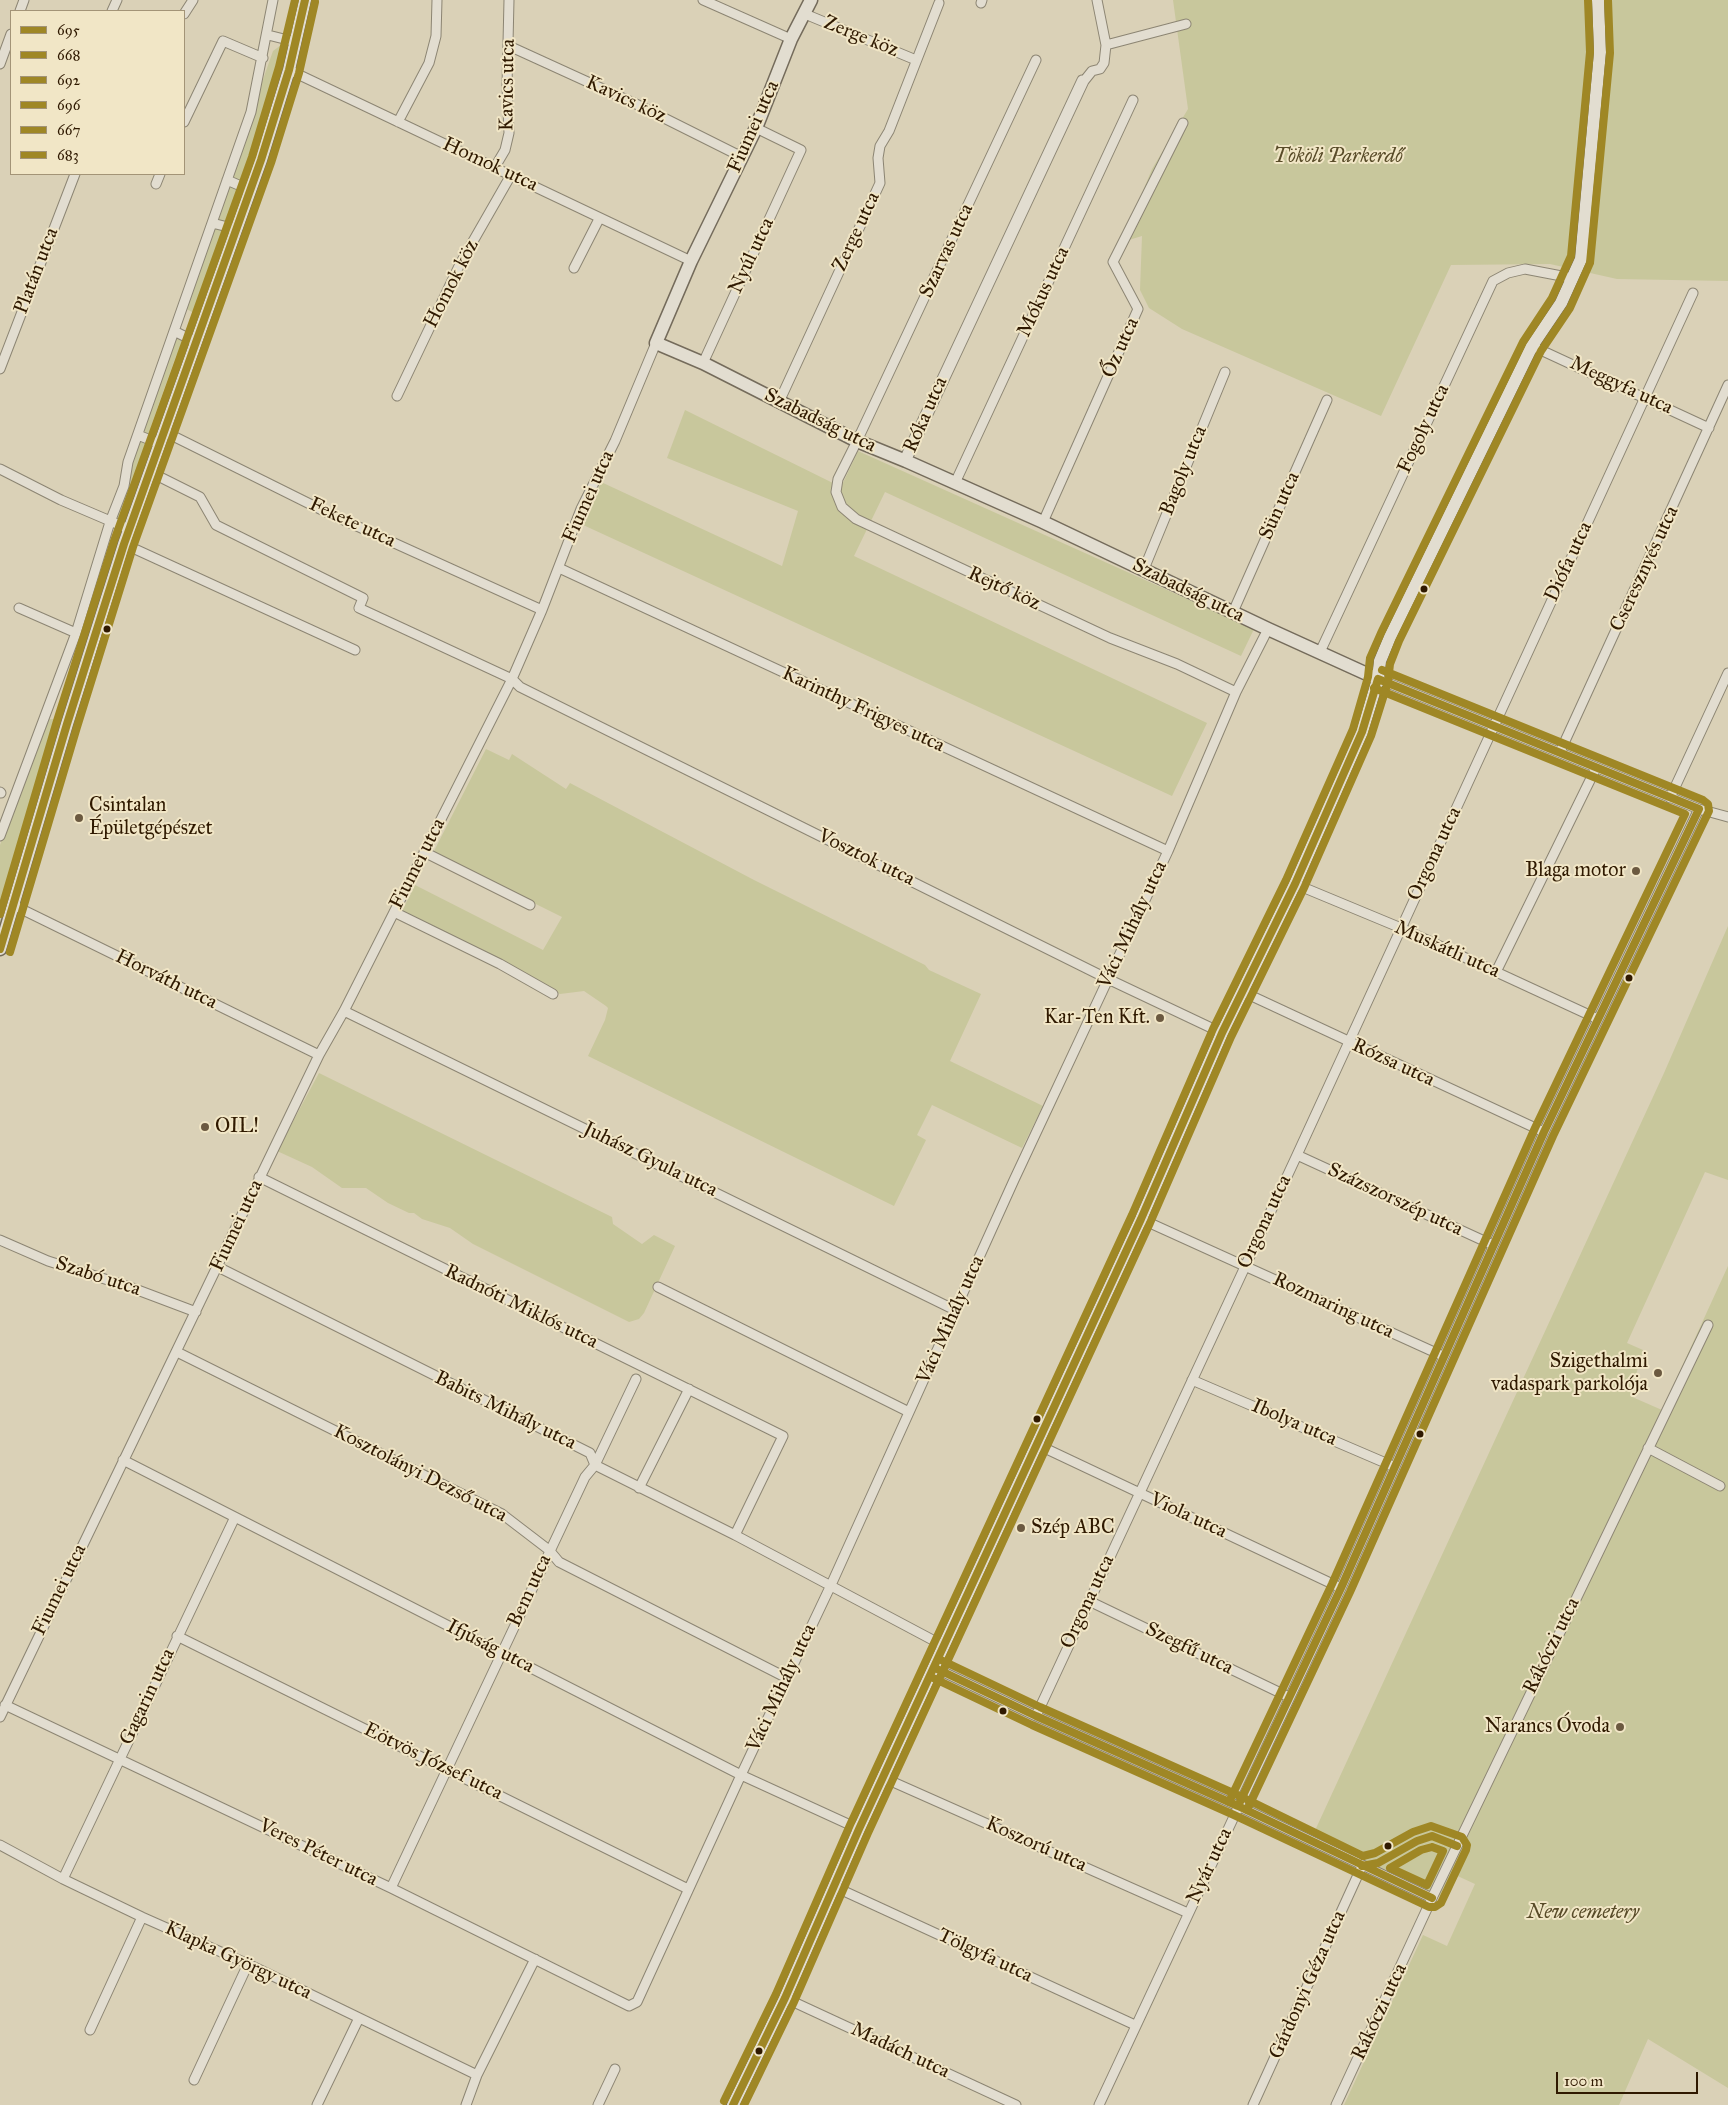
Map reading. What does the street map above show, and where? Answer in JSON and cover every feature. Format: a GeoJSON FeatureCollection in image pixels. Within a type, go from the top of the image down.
{"type":"FeatureCollection","features":[{"type":"Feature","properties":{"kind":"street"},"geometry":{"type":"LineString","coordinates":[[185,12],[193,0]]}},
{"type":"Feature","properties":{"kind":"street"},"geometry":{"type":"LineString","coordinates":[[0,836],[76,632],[110,522],[124,486],[128,462],[251,112],[268,35],[273,0]]}},
{"type":"Feature","properties":{"kind":"street"},"geometry":{"type":"LineString","coordinates":[[0,949],[67,724],[124,544],[250,190],[289,70],[305,0]]}},
{"type":"Feature","properties":{"kind":"street"},"geometry":{"type":"LineString","coordinates":[[398,122],[429,63],[436,36],[437,0]]}},
{"type":"Feature","properties":{"kind":"street","name":"Kavics utca"},"geometry":{"type":"LineString","coordinates":[[495,167],[505,150],[509,133],[507,86],[509,46],[508,0]]}},
{"type":"Feature","properties":{"kind":"street"},"geometry":{"type":"LineString","coordinates":[[703,0],[791,39]]}},
{"type":"Feature","properties":{"kind":"street","name":"Fiumei utca"},"geometry":{"type":"LineString","coordinates":[[0,1716],[319,1055],[344,1011],[512,679],[542,610],[581,509],[615,441],[690,261],[756,128],[791,39],[811,0]]}},
{"type":"Feature","properties":{"kind":"street"},"geometry":{"type":"LineString","coordinates":[[1097,0],[1106,45],[1186,24]]}},
{"type":"Feature","properties":{"kind":"street"},"geometry":{"type":"LineString","coordinates":[[734,2105],[785,1998],[859,1829],[1141,1219],[1222,1033],[1295,884],[1362,732],[1378,679],[1380,661],[1390,636],[1532,346],[1561,303],[1581,259],[1600,52],[1598,0]]}},
{"type":"Feature","properties":{"kind":"street","name":"Zerge utca"},"geometry":{"type":"LineString","coordinates":[[779,402],[880,183],[878,158],[880,146],[889,131],[939,3]]}},
{"type":"Feature","properties":{"kind":"street","name":"Zerge köz"},"geometry":{"type":"LineString","coordinates":[[805,14],[916,60]]}},
{"type":"Feature","properties":{"kind":"street"},"geometry":{"type":"LineString","coordinates":[[268,35],[296,42]]}},
{"type":"Feature","properties":{"kind":"street"},"geometry":{"type":"LineString","coordinates":[[0,64],[10,37]]}},
{"type":"Feature","properties":{"kind":"street"},"geometry":{"type":"LineString","coordinates":[[185,120],[223,41],[263,58]]}},
{"type":"Feature","properties":{"kind":"street","name":"Róka utca"},"geometry":{"type":"LineString","coordinates":[[906,460],[904,460],[1082,80],[1084,81],[1092,71],[1100,68],[1104,63],[1106,45]]}},
{"type":"Feature","properties":{"kind":"street","name":"Kavics köz"},"geometry":{"type":"LineString","coordinates":[[509,46],[636,104],[742,157]]}},
{"type":"Feature","properties":{"kind":"street","name":"Szarvas utca"},"geometry":{"type":"LineString","coordinates":[[857,441],[1036,60]]}},
{"type":"Feature","properties":{"kind":"street","name":"Homok utca"},"geometry":{"type":"LineString","coordinates":[[289,70],[690,261]]}},
{"type":"Feature","properties":{"kind":"street","name":"Mókus utca"},"geometry":{"type":"LineString","coordinates":[[955,483],[1133,100]]}},
{"type":"Feature","properties":{"kind":"street","name":"Őz utca"},"geometry":{"type":"LineString","coordinates":[[1043,522],[1138,309],[1113,262],[1183,123]]}},
{"type":"Feature","properties":{"kind":"street","name":"Nyúl utca"},"geometry":{"type":"LineString","coordinates":[[702,363],[801,150],[756,128]]}},
{"type":"Feature","properties":{"kind":"street","name":"Platán utca"},"geometry":{"type":"LineString","coordinates":[[0,369],[75,175]]}},
{"type":"Feature","properties":{"kind":"street"},"geometry":{"type":"LineString","coordinates":[[156,184],[160,175]]}},
{"type":"Feature","properties":{"kind":"street","name":"Homok köz"},"geometry":{"type":"LineString","coordinates":[[396,396],[460,264],[511,175]]}},
{"type":"Feature","properties":{"kind":"street"},"geometry":{"type":"LineString","coordinates":[[227,180],[250,190]]}},
{"type":"Feature","properties":{"kind":"street"},"geometry":{"type":"LineString","coordinates":[[574,268],[599,219]]}},
{"type":"Feature","properties":{"kind":"street"},"geometry":{"type":"LineString","coordinates":[[212,223],[236,229]]}},
{"type":"Feature","properties":{"kind":"street","name":"Fogoly utca"},"geometry":{"type":"LineString","coordinates":[[1320,652],[1493,281],[1508,273],[1525,269],[1572,278]]}},
{"type":"Feature","properties":{"kind":"street","name":"Diófa utca"},"geometry":{"type":"LineString","coordinates":[[1494,727],[1693,293]]}},
{"type":"Feature","properties":{"kind":"street"},"geometry":{"type":"LineString","coordinates":[[174,331],[196,342]]}},
{"type":"Feature","properties":{"kind":"street","name":"Szabadság utca"},"geometry":{"type":"LineString","coordinates":[[656,343],[702,363],[857,441],[906,460],[1043,522],[1378,679],[1670,798],[1728,817]]}},
{"type":"Feature","properties":{"kind":"street","name":"Meggyfa utca"},"geometry":{"type":"LineString","coordinates":[[1532,346],[1709,428]]}},
{"type":"Feature","properties":{"kind":"street","name":"Bagoly utca"},"geometry":{"type":"LineString","coordinates":[[1144,570],[1225,372]]}},
{"type":"Feature","properties":{"kind":"street","name":"Cseresznyés utca"},"geometry":{"type":"LineString","coordinates":[[1560,752],[1728,385]]}},
{"type":"Feature","properties":{"kind":"street","name":"Sün utca"},"geometry":{"type":"LineString","coordinates":[[1233,612],[1327,400]]}},
{"type":"Feature","properties":{"kind":"street","name":"Fekete utca"},"geometry":{"type":"LineString","coordinates":[[138,435],[162,438],[542,610]]}},
{"type":"Feature","properties":{"kind":"street","name":"Rejtő köz"},"geometry":{"type":"LineString","coordinates":[[857,441],[838,479],[836,492],[842,507],[856,519],[1110,638],[1177,664],[1236,692]]}},
{"type":"Feature","properties":{"kind":"street"},"geometry":{"type":"LineString","coordinates":[[0,469],[110,522],[129,529]]}},
{"type":"Feature","properties":{"kind":"street","name":"Vosztok utca"},"geometry":{"type":"LineString","coordinates":[[150,472],[200,497],[216,525],[363,598],[359,608],[512,679],[520,687],[1108,979],[1222,1033]]}},
{"type":"Feature","properties":{"kind":"street"},"geometry":{"type":"LineString","coordinates":[[124,544],[355,650]]}},
{"type":"Feature","properties":{"kind":"street","name":"Karinthy Frigyes utca"},"geometry":{"type":"LineString","coordinates":[[558,568],[1168,851]]}},
{"type":"Feature","properties":{"kind":"street"},"geometry":{"type":"LineString","coordinates":[[19,608],[76,632]]}},
{"type":"Feature","properties":{"kind":"street","name":"Váci Mihály utca"},"geometry":{"type":"LineString","coordinates":[[629,2006],[637,2002],[831,1585],[955,1310],[1168,851],[1236,692],[1268,629]]}},
{"type":"Feature","properties":{"kind":"street"},"geometry":{"type":"LineString","coordinates":[[1670,798],[1728,673]]}},
{"type":"Feature","properties":{"kind":"street","name":"Orgona utca"},"geometry":{"type":"LineString","coordinates":[[1036,1716],[1494,727]]}},
{"type":"Feature","properties":{"kind":"street"},"geometry":{"type":"LineString","coordinates":[[1496,972],[1596,768]]}},
{"type":"Feature","properties":{"kind":"street","name":"Nyár utca"},"geometry":{"type":"LineString","coordinates":[[1099,2105],[1341,1588],[1544,1132],[1699,809]]}},
{"type":"Feature","properties":{"kind":"street"},"geometry":{"type":"LineString","coordinates":[[424,852],[530,904]]}},
{"type":"Feature","properties":{"kind":"street","name":"Muskátli utca"},"geometry":{"type":"LineString","coordinates":[[1295,884],[1401,928],[1598,1019]]}},
{"type":"Feature","properties":{"kind":"street","name":"Horváth utca"},"geometry":{"type":"LineString","coordinates":[[13,905],[319,1055]]}},
{"type":"Feature","properties":{"kind":"street"},"geometry":{"type":"LineString","coordinates":[[394,912],[500,964],[553,994]]}},
{"type":"Feature","properties":{"kind":"street","name":"Rózsa utca"},"geometry":{"type":"LineString","coordinates":[[1243,992],[1544,1132]]}},
{"type":"Feature","properties":{"kind":"street","name":"Juhász Gyula utca"},"geometry":{"type":"LineString","coordinates":[[344,1011],[955,1310]]}},
{"type":"Feature","properties":{"kind":"street","name":"Százszorszép utca"},"geometry":{"type":"LineString","coordinates":[[1297,1155],[1493,1246]]}},
{"type":"Feature","properties":{"kind":"street","name":"Radnóti Miklós utca"},"geometry":{"type":"LineString","coordinates":[[259,1177],[783,1436],[735,1535]]}},
{"type":"Feature","properties":{"kind":"street","name":"Rozmaring utca"},"geometry":{"type":"LineString","coordinates":[[1141,1219],[1443,1356]]}},
{"type":"Feature","properties":{"kind":"street","name":"Szabó utca"},"geometry":{"type":"LineString","coordinates":[[0,1240],[48,1261],[127,1286],[196,1312]]}},
{"type":"Feature","properties":{"kind":"street","name":"Babits Mihály utca"},"geometry":{"type":"LineString","coordinates":[[218,1267],[590,1453],[595,1465],[735,1535],[944,1646]]}},
{"type":"Feature","properties":{"kind":"street"},"geometry":{"type":"LineString","coordinates":[[658,1287],[909,1412]]}},
{"type":"Feature","properties":{"kind":"street","name":"Rákóczi utca"},"geometry":{"type":"LineString","coordinates":[[1336,2105],[1432,1898],[1708,1324]]}},
{"type":"Feature","properties":{"kind":"street","name":"Kosztolányi Dezső utca"},"geometry":{"type":"LineString","coordinates":[[177,1352],[502,1514],[550,1550],[559,1562],[787,1678]]}},
{"type":"Feature","properties":{"kind":"street","name":"Bem utca"},"geometry":{"type":"LineString","coordinates":[[391,1888],[585,1476],[595,1465],[636,1379]]}},
{"type":"Feature","properties":{"kind":"street","name":"Ibolya utca"},"geometry":{"type":"LineString","coordinates":[[1192,1380],[1395,1467]]}},
{"type":"Feature","properties":{"kind":"street"},"geometry":{"type":"LineString","coordinates":[[639,1488],[689,1390]]}},
{"type":"Feature","properties":{"kind":"street","name":"Viola utca"},"geometry":{"type":"LineString","coordinates":[[1036,1444],[1341,1588]]}},
{"type":"Feature","properties":{"kind":"street"},"geometry":{"type":"LineString","coordinates":[[1648,1448],[1720,1486]]}},
{"type":"Feature","properties":{"kind":"street","name":"Ifjúság utca"},"geometry":{"type":"LineString","coordinates":[[123,1460],[741,1775],[859,1829]]}},
{"type":"Feature","properties":{"kind":"street","name":"Gagarin utca"},"geometry":{"type":"LineString","coordinates":[[62,1879],[235,1516]]}},
{"type":"Feature","properties":{"kind":"street","name":"Szegfű utca"},"geometry":{"type":"LineString","coordinates":[[1090,1601],[1289,1697]]}},
{"type":"Feature","properties":{"kind":"street","name":"Eötvös József utca"},"geometry":{"type":"LineString","coordinates":[[177,1636],[688,1889]]}},
{"type":"Feature","properties":{"kind":"street"},"geometry":{"type":"LineString","coordinates":[[935,1668],[1036,1716],[1238,1806],[1432,1898]]}},
{"type":"Feature","properties":{"kind":"street","name":"Veres Péter utca"},"geometry":{"type":"LineString","coordinates":[[5,1704],[391,1888],[629,2006]]}},
{"type":"Feature","properties":{"kind":"street","name":"Koszorú utca"},"geometry":{"type":"LineString","coordinates":[[884,1778],[1188,1913]]}},
{"type":"Feature","properties":{"kind":"street","name":"Klapka György utca"},"geometry":{"type":"LineString","coordinates":[[0,1845],[62,1879],[248,1964],[477,2075]]}},
{"type":"Feature","properties":{"kind":"street","name":"Gárdonyi Géza utca"},"geometry":{"type":"LineString","coordinates":[[1253,2105],[1362,1866]]}},
{"type":"Feature","properties":{"kind":"street","name":"Tölgyfa utca"},"geometry":{"type":"LineString","coordinates":[[835,1887],[1135,2025]]}},
{"type":"Feature","properties":{"kind":"street"},"geometry":{"type":"LineString","coordinates":[[90,2030],[142,1917]]}},
{"type":"Feature","properties":{"kind":"street"},"geometry":{"type":"LineString","coordinates":[[466,2105],[477,2075],[535,1959]]}},
{"type":"Feature","properties":{"kind":"street"},"geometry":{"type":"LineString","coordinates":[[194,2080],[248,1964]]}},
{"type":"Feature","properties":{"kind":"street","name":"Madách utca"},"geometry":{"type":"LineString","coordinates":[[785,1998],[1016,2105]]}},
{"type":"Feature","properties":{"kind":"street"},"geometry":{"type":"LineString","coordinates":[[317,2105],[360,2018]]}},
{"type":"Feature","properties":{"kind":"street"},"geometry":{"type":"LineString","coordinates":[[598,2105],[615,2069]]}},
{"type":"Feature","properties":{"kind":"green space","name":"Tököli Parkerdő"},"geometry":{"type":"Polygon","coordinates":[[[1173,0],[1728,0],[1728,281],[1617,279],[1550,264],[1451,265],[1381,416],[1182,329],[1149,308],[1140,290],[1142,236],[1122,242],[1152,169],[1188,109],[1173,0]]]}},
{"type":"Feature","properties":{"kind":"green space"},"geometry":{"type":"Polygon","coordinates":[[[281,45],[290,48],[203,323],[192,312],[183,307],[273,51],[281,45]]]}},
{"type":"Feature","properties":{"kind":"green space"},"geometry":{"type":"Polygon","coordinates":[[[173,335],[182,339],[182,347],[176,356],[151,426],[150,439],[154,443],[129,529],[110,522],[173,335]]]}},
{"type":"Feature","properties":{"kind":"green space"},"geometry":{"type":"Polygon","coordinates":[[[685,410],[841,487],[858,451],[1254,629],[1241,656],[885,492],[854,556],[1207,723],[1172,796],[581,524],[601,482],[782,566],[798,511],[667,458],[685,410]]]}},
{"type":"Feature","properties":{"kind":"green space"},"geometry":{"type":"Polygon","coordinates":[[[53,719],[58,723],[58,732],[0,927],[0,845],[45,722],[53,719]]]}},
{"type":"Feature","properties":{"kind":"green space"},"geometry":{"type":"Polygon","coordinates":[[[486,749],[509,760],[512,754],[566,789],[570,783],[754,880],[925,965],[929,970],[981,994],[950,1061],[1043,1106],[1022,1148],[932,1105],[917,1135],[926,1140],[894,1206],[588,1056],[605,1020],[608,1008],[606,1006],[584,991],[560,994],[489,955],[401,913],[415,885],[543,950],[562,917],[433,853],[486,749]]]}},
{"type":"Feature","properties":{"kind":"green space","name":"New cemetery"},"geometry":{"type":"Polygon","coordinates":[[[1728,926],[1728,1180],[1705,1172],[1627,1343],[1643,1350],[1630,1396],[1662,1410],[1728,1266],[1728,2088],[1648,2039],[1619,2105],[1344,2105],[1423,1935],[1447,1946],[1475,1884],[1451,1873],[1440,1896],[1312,1837],[1664,1073],[1728,926]]]}},
{"type":"Feature","properties":{"kind":"green space"},"geometry":{"type":"Polygon","coordinates":[[[319,1073],[612,1217],[613,1224],[642,1244],[654,1235],[675,1246],[644,1313],[639,1319],[629,1322],[473,1244],[450,1228],[422,1219],[414,1213],[409,1213],[388,1203],[366,1188],[342,1188],[312,1167],[277,1151],[319,1073]]]}},
{"type":"Feature","properties":{"kind":"transit line","name":"683"},"geometry":{"type":"LineString","coordinates":[[0,914],[57,721],[114,541],[252,157],[279,67],[295,0]]}},
{"type":"Feature","properties":{"kind":"transit line","name":"668"},"geometry":{"type":"LineString","coordinates":[[0,949],[67,724],[124,544],[261,160],[289,70],[305,0]]}},
{"type":"Feature","properties":{"kind":"transit line","name":"696"},"geometry":{"type":"LineString","coordinates":[[724,2101],[776,1994],[850,1825],[1132,1215],[1213,1029],[1286,880],[1353,729],[1368,677],[1370,658],[1381,633],[1523,342],[1552,298],[1571,256],[1590,52],[1588,0]]}},
{"type":"Feature","properties":{"kind":"transit line","name":"692"},"geometry":{"type":"LineString","coordinates":[[744,2105],[794,2002],[868,1833],[1150,1223],[1231,1037],[1304,888],[1371,736],[1388,682],[1390,664],[1399,641],[1541,351],[1570,308],[1590,263],[1610,53],[1608,0]]}},
{"type":"Feature","properties":{"kind":"transit line","name":"667"},"geometry":{"type":"LineString","coordinates":[[10,952],[133,547],[271,163],[299,73],[315,2]]}},
{"type":"Feature","properties":{"kind":"transit line","name":"692"},"geometry":{"type":"LineString","coordinates":[[1247,1810],[1350,1592],[1553,1136],[1709,811],[1708,804],[1703,800],[1382,670]]}},
{"type":"Feature","properties":{"kind":"transit line","name":"695"},"geometry":{"type":"LineString","coordinates":[[1378,679],[1699,809]]}},
{"type":"Feature","properties":{"kind":"transit line","name":"695"},"geometry":{"type":"LineString","coordinates":[[733,2105],[785,1998],[859,1829],[1141,1219],[1222,1033],[1295,884],[1362,732],[1378,679]]}},
{"type":"Feature","properties":{"kind":"transit line","name":"696"},"geometry":{"type":"LineString","coordinates":[[1229,1802],[1332,1584],[1535,1128],[1685,814],[1374,688]]}},
{"type":"Feature","properties":{"kind":"transit line","name":"695"},"geometry":{"type":"LineString","coordinates":[[1238,1806],[1341,1588],[1544,1132],[1699,809]]}},
{"type":"Feature","properties":{"kind":"transit line","name":"696"},"geometry":{"type":"LineString","coordinates":[[939,1659],[1040,1707],[1242,1797],[1363,1856]]}},
{"type":"Feature","properties":{"kind":"transit line","name":"695"},"geometry":{"type":"LineString","coordinates":[[935,1668],[1036,1716],[1238,1806],[1432,1898]]}},
{"type":"Feature","properties":{"kind":"transit line","name":"692"},"geometry":{"type":"LineString","coordinates":[[931,1677],[1032,1725],[1234,1815],[1429,1907],[1435,1907],[1441,1903],[1467,1845],[1462,1837],[1431,1826],[1413,1832],[1375,1853],[1363,1856]]}},
{"type":"Feature","properties":{"kind":"transit line","name":"695"},"geometry":{"type":"LineString","coordinates":[[1362,1866],[1378,1863],[1417,1841],[1432,1836],[1457,1846]]}},
{"type":"Feature","properties":{"kind":"transit line","name":"696"},"geometry":{"type":"LineString","coordinates":[[1432,1847],[1443,1851],[1427,1885],[1390,1868],[1421,1850],[1432,1847]]}},
{"type":"Feature","properties":{"kind":"place","name":"Csintalan Épületgépészet"},"geometry":{"type":"Point","coordinates":[79,818]}},
{"type":"Feature","properties":{"kind":"place","name":"Blaga motor"},"geometry":{"type":"Point","coordinates":[1636,871]}},
{"type":"Feature","properties":{"kind":"place","name":"Kar-Ten Kft."},"geometry":{"type":"Point","coordinates":[1160,1018]}},
{"type":"Feature","properties":{"kind":"place","name":"OIL!"},"geometry":{"type":"Point","coordinates":[205,1127]}},
{"type":"Feature","properties":{"kind":"place","name":"Szigethalmi vadaspark parkolója"},"geometry":{"type":"Point","coordinates":[1658,1373]}},
{"type":"Feature","properties":{"kind":"place","name":"Szép ABC"},"geometry":{"type":"Point","coordinates":[1021,1528]}},
{"type":"Feature","properties":{"kind":"place","name":"Narancs Óvoda"},"geometry":{"type":"Point","coordinates":[1620,1727]}}]}
